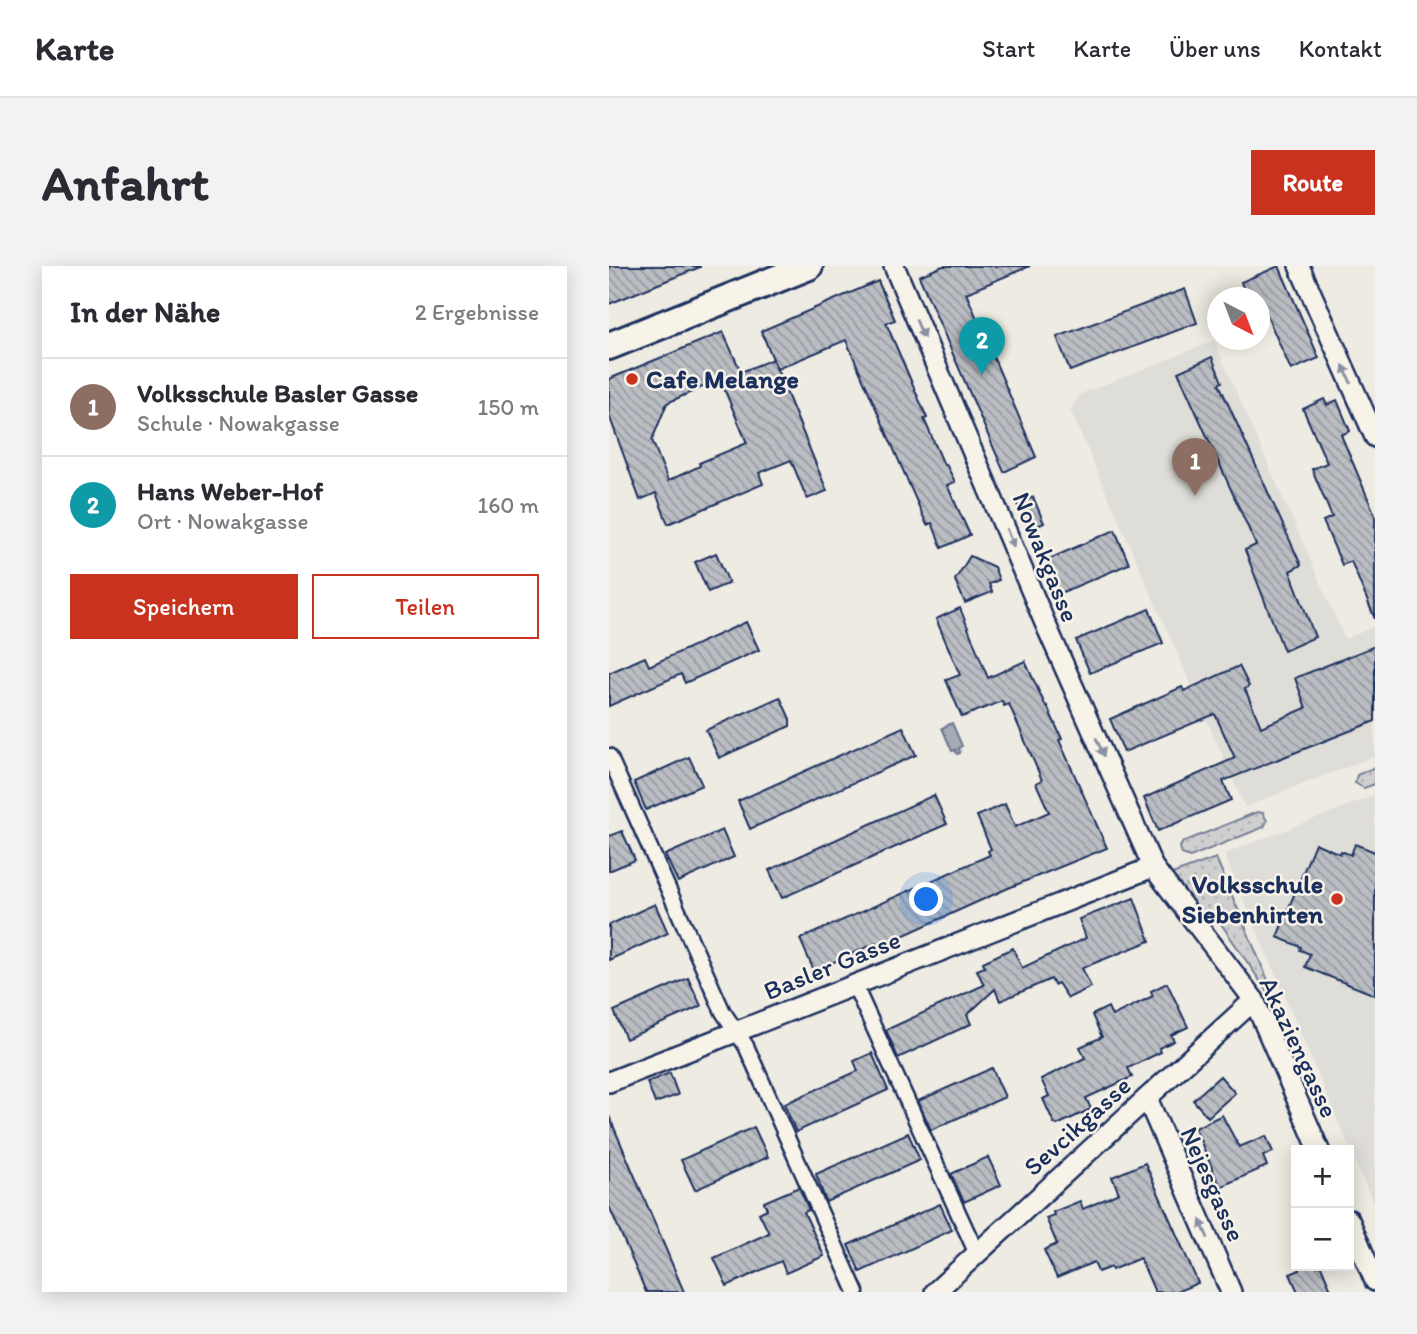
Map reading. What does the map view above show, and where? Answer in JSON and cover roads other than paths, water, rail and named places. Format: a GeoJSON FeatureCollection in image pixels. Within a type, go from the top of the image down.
{"type":"FeatureCollection","features":[{"type":"Feature","properties":{"kind":"main road"},"geometry":{"type":"LineString","coordinates":[[609,346],[809,266]]}},
{"type":"Feature","properties":{"kind":"street","name":"Nowakgasse"},"geometry":{"type":"LineString","coordinates":[[894,266],[1045,623],[1153,867]]}},
{"type":"Feature","properties":{"kind":"street"},"geometry":{"type":"LineString","coordinates":[[1299,266],[1375,437]]}},
{"type":"Feature","properties":{"kind":"street"},"geometry":{"type":"LineString","coordinates":[[609,755],[723,1012],[746,1046],[856,1292]]}},
{"type":"Feature","properties":{"kind":"street","name":"Basler Gasse"},"geometry":{"type":"LineString","coordinates":[[609,1082],[1153,867]]}},
{"type":"Feature","properties":{"kind":"street","name":"Akaziengasse"},"geometry":{"type":"LineString","coordinates":[[1153,867],[1254,1000],[1316,1145]]}},
{"type":"Feature","properties":{"kind":"street"},"geometry":{"type":"LineString","coordinates":[[854,984],[977,1254]]}},
{"type":"Feature","properties":{"kind":"street","name":"Sevcikgasse"},"geometry":{"type":"LineString","coordinates":[[935,1292],[1254,1000]]}},
{"type":"Feature","properties":{"kind":"street","name":"Nejesgasse"},"geometry":{"type":"LineString","coordinates":[[1147,1098],[1231,1292]]}},
{"type":"Feature","properties":{"kind":"street"},"geometry":{"type":"LineString","coordinates":[[1354,1232],[1375,1281]]}},
{"type":"Feature","properties":{"kind":"water"},"geometry":{"type":"Polygon","coordinates":[[[952,723],[962,746],[957,754],[955,750],[952,751],[942,728],[952,723]]]}},
{"type":"Feature","properties":{"kind":"place","name":"Hans Weber-Hof"},"geometry":{"type":"Point","coordinates":[982,375]}},
{"type":"Feature","properties":{"kind":"place","name":"Cafe Melange"},"geometry":{"type":"Point","coordinates":[632,379]}},
{"type":"Feature","properties":{"kind":"place","name":"Volksschule Basler Gasse"},"geometry":{"type":"Point","coordinates":[1195,496]}},
{"type":"Feature","properties":{"kind":"place","name":"Volksschule Siebenhirten"},"geometry":{"type":"Point","coordinates":[1337,899]}}]}
